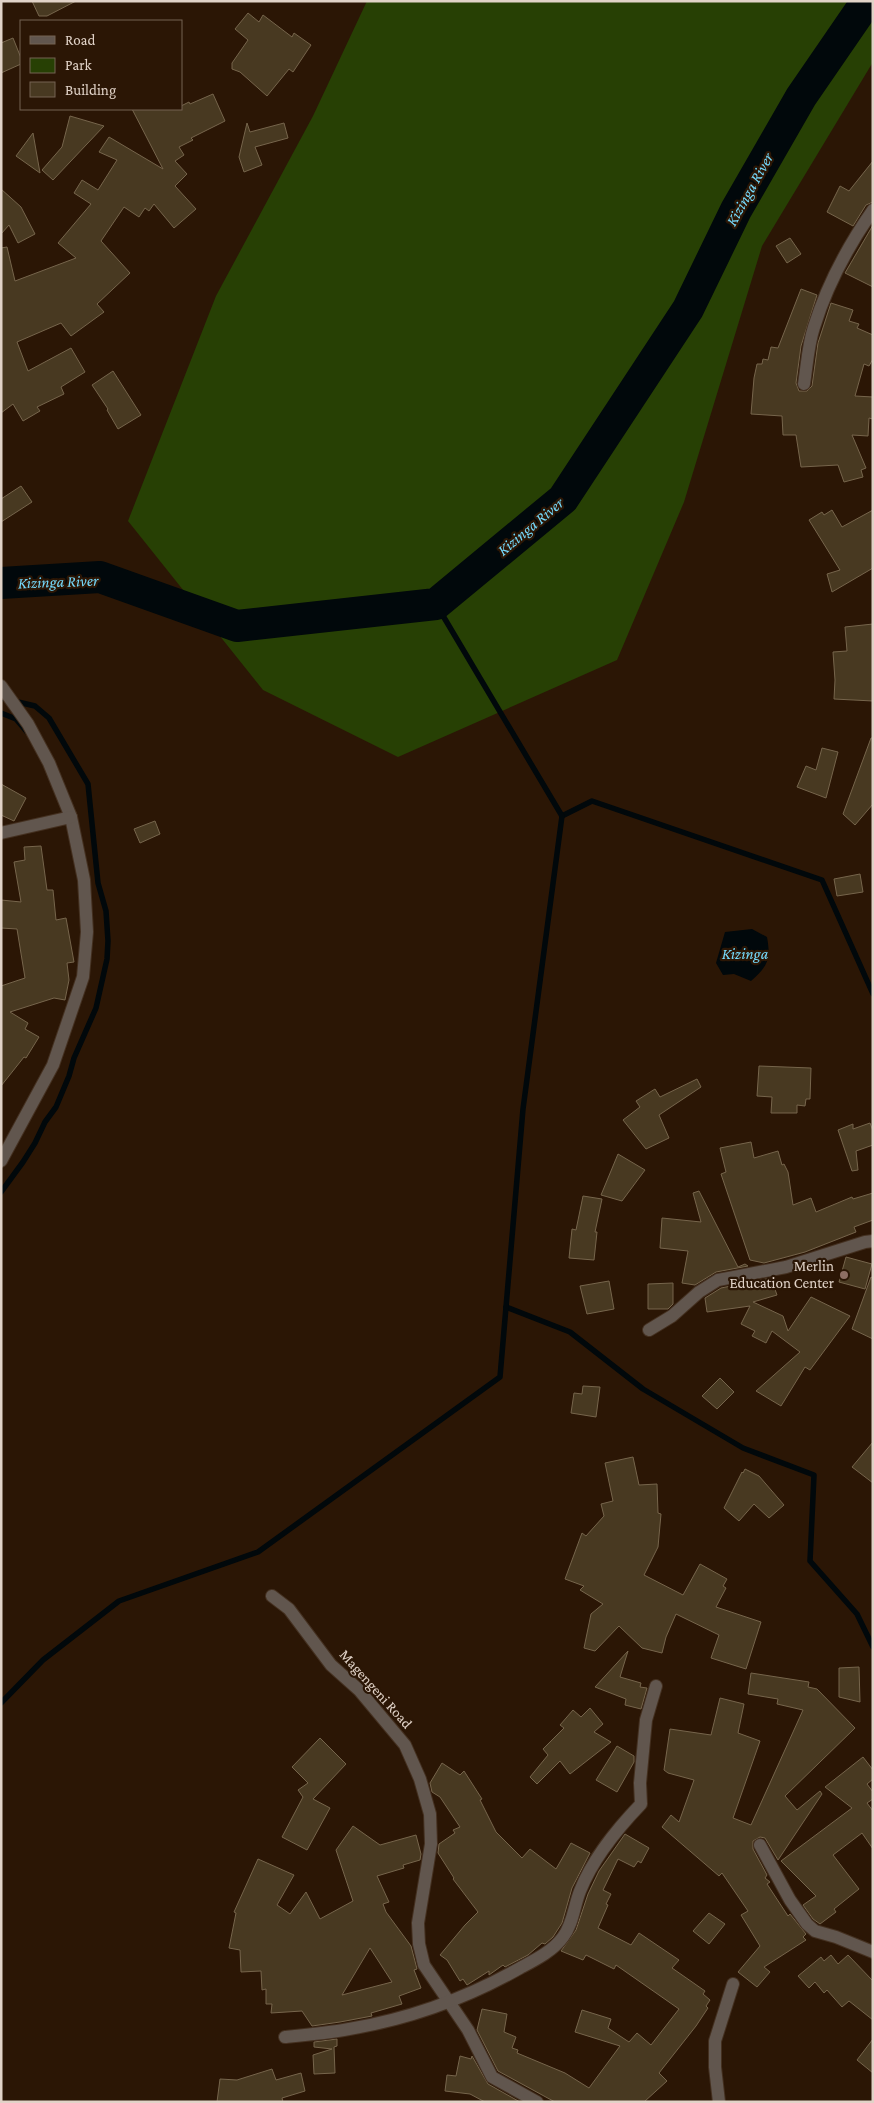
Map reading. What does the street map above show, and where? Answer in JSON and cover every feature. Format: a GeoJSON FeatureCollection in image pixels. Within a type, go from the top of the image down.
{"type":"FeatureCollection","features":[{"type":"Feature","properties":{"kind":"street"},"geometry":{"type":"LineString","coordinates":[[804,384],[813,328],[831,283],[852,241],[873,210]]}},
{"type":"Feature","properties":{"kind":"street"},"geometry":{"type":"LineString","coordinates":[[1,686],[28,724],[41,747],[71,817],[84,880],[87,932],[83,977],[52,1065],[1,1160]]}},
{"type":"Feature","properties":{"kind":"street"},"geometry":{"type":"LineString","coordinates":[[1,834],[71,817]]}},
{"type":"Feature","properties":{"kind":"street"},"geometry":{"type":"LineString","coordinates":[[649,1330],[672,1316],[698,1292],[718,1280],[786,1267],[865,1242],[873,1242]]}},
{"type":"Feature","properties":{"kind":"street","name":"Magengeni Road"},"geometry":{"type":"LineString","coordinates":[[272,1596],[289,1609],[331,1665],[358,1690],[405,1746],[420,1779],[430,1814],[431,1844],[418,1924],[419,1944],[424,1965],[468,2030],[492,2077],[537,2102]]}},
{"type":"Feature","properties":{"kind":"street"},"geometry":{"type":"LineString","coordinates":[[285,2037],[349,2029],[406,2016],[449,2002],[496,1982],[556,1946],[570,1925],[581,1890],[589,1874],[616,1830],[641,1804],[640,1783],[646,1720],[656,1686]]}},
{"type":"Feature","properties":{"kind":"street"},"geometry":{"type":"LineString","coordinates":[[760,1845],[790,1900],[807,1924],[815,1931],[836,1937],[873,1952]]}},
{"type":"Feature","properties":{"kind":"street"},"geometry":{"type":"LineString","coordinates":[[719,2102],[715,2067],[715,2041],[733,1984]]}},
{"type":"Feature","properties":{"kind":"green space"},"geometry":{"type":"Polygon","coordinates":[[[367,1],[873,1],[873,62],[762,246],[684,502],[617,660],[398,757],[263,690],[128,521],[216,296],[313,116],[367,1]]]}},
{"type":"Feature","properties":{"kind":"water","name":"Kizinga"},"geometry":{"type":"Polygon","coordinates":[[[752,929],[767,937],[769,951],[765,966],[751,981],[734,974],[723,975],[716,963],[725,932],[752,929]]]}},
{"type":"Feature","properties":{"kind":"building"},"geometry":{"type":"Polygon","coordinates":[[[32,1],[76,1],[47,16],[39,16],[32,1]]]}},
{"type":"Feature","properties":{"kind":"building"},"geometry":{"type":"Polygon","coordinates":[[[248,13],[259,22],[263,15],[292,37],[294,33],[311,45],[293,72],[289,69],[267,96],[240,72],[232,69],[232,63],[248,40],[235,29],[248,13]]]}},
{"type":"Feature","properties":{"kind":"building"},"geometry":{"type":"Polygon","coordinates":[[[13,38],[20,56],[20,64],[1,73],[1,43],[13,38]]]}},
{"type":"Feature","properties":{"kind":"building"},"geometry":{"type":"Polygon","coordinates":[[[213,94],[225,121],[191,138],[193,140],[179,147],[184,155],[175,161],[187,174],[175,186],[196,209],[174,228],[154,204],[149,211],[145,208],[139,217],[124,207],[101,241],[130,273],[97,304],[104,312],[71,336],[61,323],[17,342],[28,371],[71,348],[85,372],[61,387],[64,394],[37,407],[40,411],[23,421],[13,404],[1,413],[1,248],[7,247],[15,281],[76,258],[58,243],[91,204],[74,193],[82,180],[98,190],[117,160],[99,152],[109,137],[163,169],[133,110],[182,110],[182,106],[189,102],[190,104],[213,94]]]}},
{"type":"Feature","properties":{"kind":"building"},"geometry":{"type":"Polygon","coordinates":[[[70,116],[104,126],[53,180],[42,170],[62,147],[70,116]]]}},
{"type":"Feature","properties":{"kind":"building"},"geometry":{"type":"Polygon","coordinates":[[[247,123],[250,132],[284,123],[288,138],[255,147],[262,165],[244,172],[239,157],[247,123]]]}},
{"type":"Feature","properties":{"kind":"building"},"geometry":{"type":"Polygon","coordinates":[[[33,133],[40,173],[16,156],[33,133]]]}},
{"type":"Feature","properties":{"kind":"building"},"geometry":{"type":"Polygon","coordinates":[[[873,161],[873,202],[866,205],[853,226],[827,212],[840,186],[849,191],[873,161]]]}},
{"type":"Feature","properties":{"kind":"building"},"geometry":{"type":"Polygon","coordinates":[[[1,189],[21,207],[35,234],[18,243],[9,225],[1,234],[1,189]]]}},
{"type":"Feature","properties":{"kind":"building"},"geometry":{"type":"Polygon","coordinates":[[[873,225],[873,287],[845,273],[873,225]]]}},
{"type":"Feature","properties":{"kind":"building"},"geometry":{"type":"Polygon","coordinates":[[[790,238],[801,254],[787,263],[776,246],[790,238]]]}},
{"type":"Feature","properties":{"kind":"building"},"geometry":{"type":"Polygon","coordinates":[[[801,289],[817,295],[801,346],[796,383],[799,391],[807,391],[812,386],[818,343],[831,303],[853,310],[849,321],[859,324],[857,328],[873,335],[873,359],[869,366],[864,364],[855,396],[873,397],[873,419],[869,418],[868,436],[852,435],[866,468],[861,470],[863,477],[844,482],[838,465],[801,467],[796,435],[783,435],[782,416],[751,414],[757,364],[762,364],[763,359],[768,360],[771,347],[778,348],[801,289]]]}},
{"type":"Feature","properties":{"kind":"building"},"geometry":{"type":"Polygon","coordinates":[[[113,371],[141,415],[118,429],[108,409],[92,385],[113,371]]]}},
{"type":"Feature","properties":{"kind":"building"},"geometry":{"type":"Polygon","coordinates":[[[21,486],[32,502],[1,522],[1,499],[21,486]]]}},
{"type":"Feature","properties":{"kind":"building"},"geometry":{"type":"Polygon","coordinates":[[[832,510],[842,527],[873,510],[873,568],[832,592],[827,574],[840,570],[809,520],[822,512],[824,515],[832,510]]]}},
{"type":"Feature","properties":{"kind":"building"},"geometry":{"type":"Polygon","coordinates":[[[873,624],[873,701],[834,699],[833,652],[847,651],[845,627],[873,624]]]}},
{"type":"Feature","properties":{"kind":"building"},"geometry":{"type":"Polygon","coordinates":[[[871,738],[873,738],[873,804],[855,825],[843,814],[871,738]]]}},
{"type":"Feature","properties":{"kind":"building"},"geometry":{"type":"Polygon","coordinates":[[[822,748],[838,752],[826,798],[797,787],[806,766],[816,770],[822,748]]]}},
{"type":"Feature","properties":{"kind":"building"},"geometry":{"type":"Polygon","coordinates":[[[1,784],[26,798],[14,821],[1,815],[1,784]]]}},
{"type":"Feature","properties":{"kind":"building"},"geometry":{"type":"Polygon","coordinates":[[[155,821],[160,834],[140,843],[134,829],[155,821]]]}},
{"type":"Feature","properties":{"kind":"building"},"geometry":{"type":"Polygon","coordinates":[[[41,846],[47,890],[53,890],[56,920],[66,918],[74,962],[67,963],[69,980],[65,1000],[54,998],[10,1012],[28,1023],[25,1029],[39,1037],[26,1058],[24,1057],[1,1086],[1,986],[25,978],[17,929],[1,928],[1,900],[21,902],[14,862],[25,860],[24,847],[41,846]]]}},
{"type":"Feature","properties":{"kind":"building"},"geometry":{"type":"Polygon","coordinates":[[[860,874],[863,892],[837,896],[834,879],[860,874]]]}},
{"type":"Feature","properties":{"kind":"building"},"geometry":{"type":"Polygon","coordinates":[[[759,1066],[811,1068],[810,1099],[806,1099],[805,1106],[797,1105],[797,1113],[771,1113],[772,1097],[757,1096],[759,1066]]]}},
{"type":"Feature","properties":{"kind":"building"},"geometry":{"type":"Polygon","coordinates":[[[697,1079],[701,1087],[659,1115],[669,1138],[646,1149],[623,1120],[640,1107],[636,1101],[655,1089],[660,1097],[697,1079]]]}},
{"type":"Feature","properties":{"kind":"building"},"geometry":{"type":"Polygon","coordinates":[[[870,1123],[873,1131],[873,1145],[856,1151],[858,1170],[852,1171],[838,1130],[853,1124],[853,1129],[870,1123]]]}},
{"type":"Feature","properties":{"kind":"building"},"geometry":{"type":"Polygon","coordinates":[[[751,1142],[754,1158],[778,1151],[782,1165],[784,1164],[788,1172],[793,1205],[811,1198],[816,1212],[852,1197],[853,1199],[873,1193],[873,1220],[854,1227],[856,1232],[805,1252],[764,1263],[750,1260],[721,1174],[726,1172],[720,1148],[751,1142]]]}},
{"type":"Feature","properties":{"kind":"building"},"geometry":{"type":"Polygon","coordinates":[[[618,1154],[645,1170],[622,1201],[601,1195],[618,1154]]]}},
{"type":"Feature","properties":{"kind":"building"},"geometry":{"type":"Polygon","coordinates":[[[699,1191],[738,1267],[745,1264],[748,1266],[716,1272],[695,1285],[682,1283],[688,1251],[660,1248],[662,1218],[701,1222],[693,1193],[699,1191]]]}},
{"type":"Feature","properties":{"kind":"building"},"geometry":{"type":"Polygon","coordinates":[[[583,1196],[602,1199],[595,1232],[597,1232],[594,1260],[569,1258],[572,1229],[576,1230],[583,1196]]]}},
{"type":"Feature","properties":{"kind":"building"},"geometry":{"type":"Polygon","coordinates":[[[846,1257],[872,1264],[865,1289],[839,1282],[846,1257]]]}},
{"type":"Feature","properties":{"kind":"building"},"geometry":{"type":"Polygon","coordinates":[[[871,1277],[873,1278],[873,1339],[852,1329],[871,1277]]]}},
{"type":"Feature","properties":{"kind":"building"},"geometry":{"type":"Polygon","coordinates":[[[771,1278],[777,1295],[753,1302],[783,1316],[788,1331],[811,1297],[850,1316],[810,1370],[805,1367],[781,1406],[756,1391],[800,1352],[772,1331],[766,1343],[752,1336],[755,1331],[741,1324],[750,1306],[707,1312],[705,1298],[721,1288],[771,1278]]]}},
{"type":"Feature","properties":{"kind":"building"},"geometry":{"type":"Polygon","coordinates":[[[609,1281],[614,1309],[587,1314],[580,1286],[609,1281]]]}},
{"type":"Feature","properties":{"kind":"building"},"geometry":{"type":"Polygon","coordinates":[[[673,1283],[673,1304],[668,1309],[648,1309],[648,1284],[673,1283]]]}},
{"type":"Feature","properties":{"kind":"building"},"geometry":{"type":"Polygon","coordinates":[[[720,1378],[734,1392],[717,1409],[702,1396],[720,1378]]]}},
{"type":"Feature","properties":{"kind":"building"},"geometry":{"type":"Polygon","coordinates":[[[583,1386],[600,1387],[596,1417],[571,1413],[574,1393],[582,1394],[583,1386]]]}},
{"type":"Feature","properties":{"kind":"building"},"geometry":{"type":"Polygon","coordinates":[[[873,1442],[873,1483],[852,1467],[873,1442]]]}},
{"type":"Feature","properties":{"kind":"building"},"geometry":{"type":"Polygon","coordinates":[[[633,1457],[639,1485],[657,1484],[658,1513],[661,1514],[658,1547],[644,1575],[683,1595],[700,1564],[727,1579],[723,1586],[726,1588],[716,1607],[761,1622],[746,1669],[711,1658],[719,1635],[676,1614],[666,1637],[662,1653],[642,1648],[619,1626],[595,1651],[584,1648],[591,1614],[603,1604],[580,1590],[584,1586],[565,1579],[582,1533],[586,1536],[604,1516],[601,1504],[613,1501],[605,1463],[633,1457]]]}},
{"type":"Feature","properties":{"kind":"building"},"geometry":{"type":"Polygon","coordinates":[[[745,1469],[759,1476],[784,1505],[769,1518],[754,1504],[739,1521],[724,1508],[745,1469]]]}},
{"type":"Feature","properties":{"kind":"building"},"geometry":{"type":"Polygon","coordinates":[[[628,1651],[620,1677],[641,1683],[640,1687],[647,1688],[641,1709],[625,1705],[626,1699],[595,1687],[628,1651]]]}},
{"type":"Feature","properties":{"kind":"building"},"geometry":{"type":"Polygon","coordinates":[[[859,1667],[860,1702],[839,1697],[839,1668],[859,1667]]]}},
{"type":"Feature","properties":{"kind":"building"},"geometry":{"type":"Polygon","coordinates":[[[751,1673],[809,1682],[808,1687],[817,1689],[855,1728],[785,1796],[797,1810],[820,1791],[822,1794],[778,1860],[765,1838],[760,1837],[753,1841],[753,1849],[767,1875],[765,1878],[770,1882],[767,1884],[788,1916],[790,1914],[806,1934],[803,1937],[806,1940],[764,1967],[770,1972],[757,1987],[738,1972],[760,1946],[741,1915],[748,1911],[722,1873],[719,1876],[662,1827],[671,1815],[679,1822],[694,1780],[668,1773],[664,1770],[670,1729],[711,1735],[720,1698],[744,1704],[738,1733],[760,1741],[733,1818],[751,1825],[803,1710],[777,1704],[778,1699],[748,1694],[751,1673]]]}},
{"type":"Feature","properties":{"kind":"building"},"geometry":{"type":"Polygon","coordinates":[[[590,1708],[603,1724],[594,1732],[611,1742],[570,1774],[560,1761],[537,1784],[530,1777],[548,1755],[543,1749],[564,1728],[560,1725],[573,1710],[581,1717],[590,1708]]]}},
{"type":"Feature","properties":{"kind":"building"},"geometry":{"type":"Polygon","coordinates":[[[320,1738],[346,1764],[313,1799],[330,1808],[307,1850],[282,1837],[303,1797],[298,1790],[308,1783],[292,1767],[320,1738]]]}},
{"type":"Feature","properties":{"kind":"building"},"geometry":{"type":"Polygon","coordinates":[[[617,1746],[634,1756],[634,1762],[617,1792],[596,1780],[617,1746]]]}},
{"type":"Feature","properties":{"kind":"building"},"geometry":{"type":"Polygon","coordinates":[[[863,1757],[873,1770],[873,1779],[867,1784],[873,1792],[873,1799],[867,1803],[873,1811],[873,1849],[862,1833],[833,1855],[859,1889],[834,1909],[836,1912],[820,1924],[813,1919],[803,1905],[816,1896],[781,1861],[852,1808],[825,1787],[863,1757]]]}},
{"type":"Feature","properties":{"kind":"building"},"geometry":{"type":"Polygon","coordinates":[[[442,1763],[460,1775],[464,1771],[482,1799],[480,1800],[496,1832],[522,1858],[530,1849],[556,1869],[571,1843],[590,1853],[572,1888],[562,1923],[553,1937],[545,1944],[542,1943],[528,1955],[505,1967],[503,1965],[489,1975],[489,1971],[467,1985],[463,1979],[460,1981],[447,1960],[440,1955],[478,1912],[453,1879],[438,1853],[439,1844],[455,1833],[453,1830],[460,1827],[440,1797],[432,1792],[430,1783],[442,1763]]]}},
{"type":"Feature","properties":{"kind":"building"},"geometry":{"type":"Polygon","coordinates":[[[353,1826],[380,1845],[416,1835],[421,1854],[420,1860],[403,1865],[404,1868],[377,1876],[389,1902],[383,1904],[386,1912],[411,1946],[417,1969],[414,1970],[421,1988],[399,1996],[402,2004],[371,2013],[372,2016],[312,2026],[302,2011],[271,2013],[272,2004],[266,2004],[266,1989],[262,1990],[261,1971],[241,1972],[240,1950],[229,1948],[236,1913],[234,1912],[258,1859],[294,1875],[277,1905],[290,1914],[306,1892],[320,1919],[353,1901],[336,1850],[353,1826]],[[370,1948],[342,1995],[392,1982],[370,1948]]]}},
{"type":"Feature","properties":{"kind":"building"},"geometry":{"type":"Polygon","coordinates":[[[625,1834],[649,1848],[641,1863],[638,1861],[634,1867],[618,1859],[603,1890],[611,1894],[598,1928],[631,1945],[639,1933],[679,1960],[672,1968],[705,1991],[703,1994],[710,2000],[706,2006],[708,2008],[659,2073],[667,2081],[644,2102],[555,2102],[498,2071],[477,2030],[482,2009],[507,2014],[504,2032],[516,2037],[512,2048],[518,2050],[517,2053],[565,2073],[589,2088],[620,2046],[575,2032],[582,2010],[611,2019],[608,2028],[629,2042],[637,2033],[651,2045],[679,2009],[616,1965],[614,1969],[586,1955],[583,1960],[561,1951],[576,1930],[588,1894],[599,1871],[625,1834]]]}},
{"type":"Feature","properties":{"kind":"building"},"geometry":{"type":"Polygon","coordinates":[[[709,1913],[725,1924],[709,1944],[693,1931],[709,1913]]]}},
{"type":"Feature","properties":{"kind":"building"},"geometry":{"type":"Polygon","coordinates":[[[831,1955],[838,1964],[848,1955],[873,1981],[873,2020],[849,2001],[842,2007],[827,1990],[824,1993],[815,1982],[809,1988],[798,1976],[821,1957],[824,1961],[831,1955]]]}},
{"type":"Feature","properties":{"kind":"building"},"geometry":{"type":"Polygon","coordinates":[[[337,2039],[337,2046],[334,2047],[335,2073],[314,2074],[313,2055],[332,2049],[314,2047],[314,2042],[337,2039]]]}},
{"type":"Feature","properties":{"kind":"building"},"geometry":{"type":"Polygon","coordinates":[[[873,2039],[873,2073],[857,2060],[873,2039]]]}},
{"type":"Feature","properties":{"kind":"building"},"geometry":{"type":"Polygon","coordinates":[[[460,2056],[471,2059],[472,2056],[488,2084],[520,2102],[485,2102],[470,2094],[445,2091],[447,2075],[456,2076],[460,2056]]]}},
{"type":"Feature","properties":{"kind":"building"},"geometry":{"type":"Polygon","coordinates":[[[272,2069],[276,2080],[301,2073],[305,2091],[282,2098],[283,2102],[217,2102],[220,2079],[237,2080],[272,2069]]]}},
{"type":"Feature","properties":{"kind":"waterway","name":"Kizinga River"},"geometry":{"type":"LineString","coordinates":[[1,583],[100,577],[237,626],[436,604],[563,499],[688,309],[736,210],[801,97],[867,1]]}},
{"type":"Feature","properties":{"kind":"waterway"},"geometry":{"type":"LineString","coordinates":[[1,1703],[43,1660],[119,1601],[258,1552],[500,1377],[523,1109],[562,816],[436,604]]}},
{"type":"Feature","properties":{"kind":"waterway"},"geometry":{"type":"LineString","coordinates":[[1,698],[35,706],[49,718],[88,784],[98,883],[106,911],[108,941],[107,959],[96,1008],[74,1058],[69,1076],[56,1107],[45,1122],[23,1162],[1,1192]]}},
{"type":"Feature","properties":{"kind":"waterway"},"geometry":{"type":"LineString","coordinates":[[1,713],[16,719],[27,732]]}},
{"type":"Feature","properties":{"kind":"waterway"},"geometry":{"type":"LineString","coordinates":[[562,816],[592,801],[822,880],[873,994]]}},
{"type":"Feature","properties":{"kind":"waterway"},"geometry":{"type":"LineString","coordinates":[[506,1307],[570,1332],[643,1389],[743,1448],[814,1475],[810,1561],[857,1614],[873,1647]]}},
{"type":"Feature","properties":{"kind":"place","name":"Merlin Education Center"},"geometry":{"type":"Point","coordinates":[844,1275]}}]}
